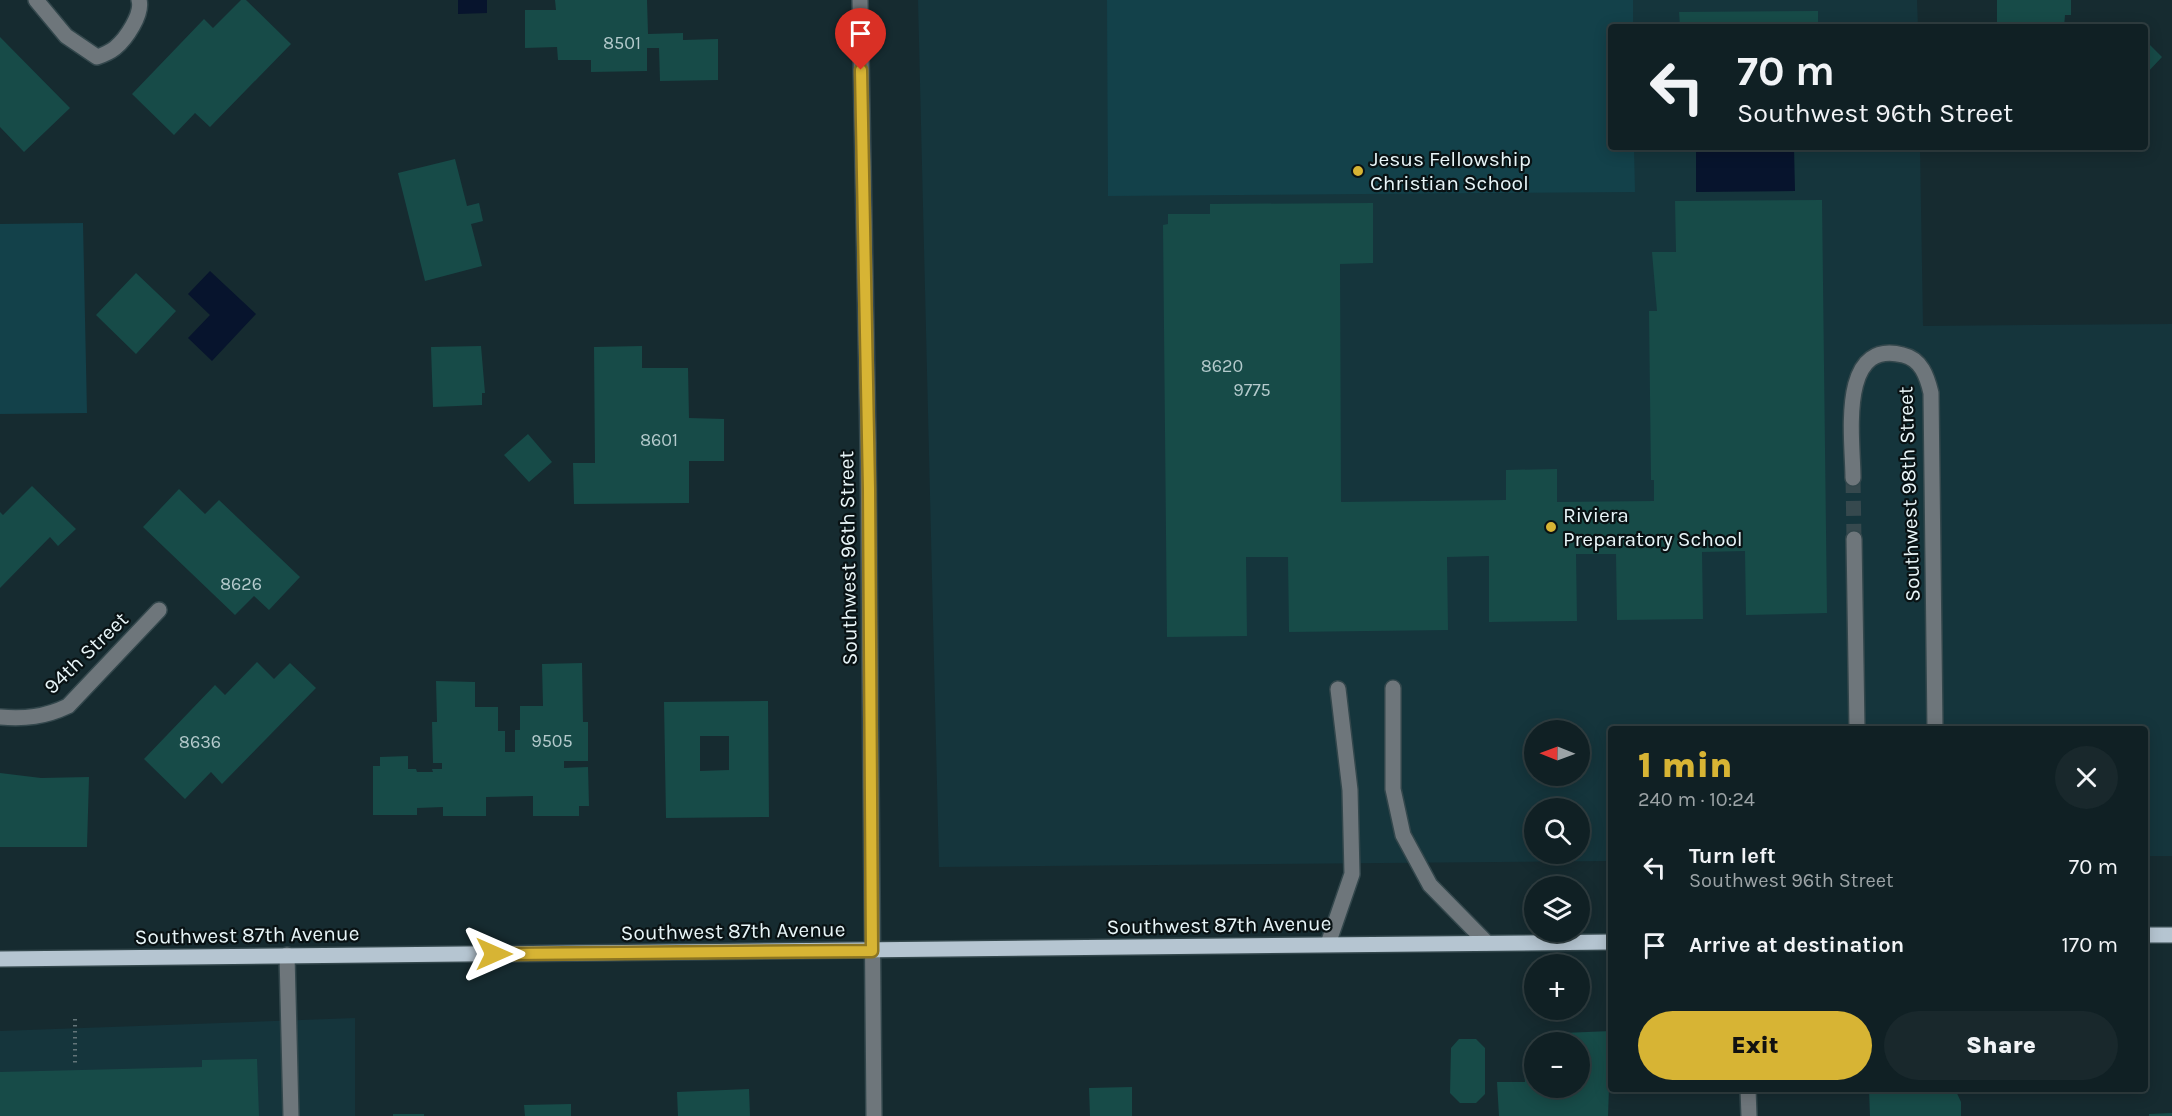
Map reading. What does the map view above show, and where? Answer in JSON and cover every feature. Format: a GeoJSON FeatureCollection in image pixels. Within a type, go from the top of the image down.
{"type":"FeatureCollection","features":[{"type":"Feature","properties":{"kind":"main road"},"geometry":{"type":"LineString","coordinates":[[2148,935],[2172,935]]}},
{"type":"Feature","properties":{"kind":"main road","name":"Southwest 87th Avenue"},"geometry":{"type":"LineString","coordinates":[[0,959],[1608,942]]}},
{"type":"Feature","properties":{"kind":"street"},"geometry":{"type":"LineString","coordinates":[[36,0],[45,14],[66,36],[97,57],[115,48],[132,27],[141,6],[139,0]]}},
{"type":"Feature","properties":{"kind":"street","name":"Southwest 96th Street"},"geometry":{"type":"LineString","coordinates":[[860,0],[868,431],[874,1116]]}},
{"type":"Feature","properties":{"kind":"street","name":"Southwest 98th Street"},"geometry":{"type":"LineString","coordinates":[[1853,478],[1855,382],[1862,366],[1875,357],[1889,353],[1904,355],[1923,369],[1931,393],[1935,726]]}},
{"type":"Feature","properties":{"kind":"street"},"geometry":{"type":"LineString","coordinates":[[1854,540],[1857,726]]}},
{"type":"Feature","properties":{"kind":"street","name":"94th Street"},"geometry":{"type":"LineString","coordinates":[[0,717],[49,716],[68,706],[159,610]]}},
{"type":"Feature","properties":{"kind":"street"},"geometry":{"type":"LineString","coordinates":[[1393,688],[1393,789],[1403,835],[1430,885],[1487,943]]}},
{"type":"Feature","properties":{"kind":"street"},"geometry":{"type":"LineString","coordinates":[[1328,944],[1352,874],[1350,790],[1338,689]]}},
{"type":"Feature","properties":{"kind":"street"},"geometry":{"type":"LineString","coordinates":[[287,955],[291,1116]]}},
{"type":"Feature","properties":{"kind":"street"},"geometry":{"type":"LineString","coordinates":[[1748,1092],[1749,1116]]}},
{"type":"Feature","properties":{"kind":"path"},"geometry":{"type":"LineString","coordinates":[[75,1019],[75,1067]]}},
{"type":"Feature","properties":{"kind":"shaded area"},"geometry":{"type":"Polygon","coordinates":[[[458,0],[487,0],[487,13],[458,14],[458,0]]]}},
{"type":"Feature","properties":{"kind":"shaded area","name":"Riviera Preparatory School"},"geometry":{"type":"Polygon","coordinates":[[[918,0],[1917,0],[1918,24],[1608,24],[1608,150],[1920,150],[1923,326],[2172,324],[2172,856],[2148,856],[2148,726],[1608,726],[1608,861],[1590,861],[1590,798],[1524,798],[1524,862],[939,867],[918,0]]]}},
{"type":"Feature","properties":{"kind":"shaded area"},"geometry":{"type":"Polygon","coordinates":[[[1107,0],[1633,0],[1633,24],[1608,24],[1608,150],[1634,150],[1635,192],[1108,196],[1107,0]]]}},
{"type":"Feature","properties":{"kind":"shaded area"},"geometry":{"type":"Polygon","coordinates":[[[1696,150],[1794,150],[1795,191],[1696,192],[1696,150]]]}},
{"type":"Feature","properties":{"kind":"shaded area"},"geometry":{"type":"Polygon","coordinates":[[[83,223],[87,413],[0,414],[0,224],[83,223]]]}},
{"type":"Feature","properties":{"kind":"shaded area"},"geometry":{"type":"Polygon","coordinates":[[[210,271],[256,314],[212,361],[188,338],[210,315],[188,294],[210,271]]]}},
{"type":"Feature","properties":{"kind":"shaded area"},"geometry":{"type":"Polygon","coordinates":[[[355,1018],[355,1116],[0,1116],[0,1031],[355,1018]]]}},
{"type":"Feature","properties":{"kind":"building"},"geometry":{"type":"Polygon","coordinates":[[[241,0],[246,0],[291,44],[210,127],[195,113],[174,135],[132,94],[204,19],[213,28],[241,0]]]}},
{"type":"Feature","properties":{"kind":"building"},"geometry":{"type":"Polygon","coordinates":[[[555,0],[647,0],[648,34],[683,33],[683,40],[718,39],[718,80],[660,81],[659,48],[647,48],[647,71],[591,72],[591,60],[558,60],[557,47],[525,48],[525,10],[556,10],[555,0]]]}},
{"type":"Feature","properties":{"kind":"building"},"geometry":{"type":"Polygon","coordinates":[[[1997,0],[2071,0],[2071,15],[2065,15],[2064,24],[1997,24],[1997,0]]]}},
{"type":"Feature","properties":{"kind":"building"},"geometry":{"type":"Polygon","coordinates":[[[1818,11],[1818,24],[1680,24],[1679,12],[1818,11]]]}},
{"type":"Feature","properties":{"kind":"building"},"geometry":{"type":"Polygon","coordinates":[[[0,37],[70,108],[24,152],[0,127],[0,37]]]}},
{"type":"Feature","properties":{"kind":"building"},"geometry":{"type":"Polygon","coordinates":[[[2148,43],[2162,57],[2148,72],[2148,43]]]}},
{"type":"Feature","properties":{"kind":"building"},"geometry":{"type":"Polygon","coordinates":[[[455,159],[467,206],[479,203],[483,221],[471,224],[482,266],[425,281],[398,173],[455,159]]]}},
{"type":"Feature","properties":{"kind":"building"},"geometry":{"type":"Polygon","coordinates":[[[1822,200],[1827,613],[1746,615],[1745,551],[1702,552],[1703,619],[1617,620],[1616,554],[1576,554],[1577,621],[1489,622],[1489,556],[1447,557],[1448,630],[1289,632],[1288,557],[1246,557],[1247,636],[1167,637],[1163,225],[1168,224],[1168,214],[1210,214],[1210,204],[1373,203],[1373,263],[1340,264],[1341,502],[1506,500],[1506,470],[1557,469],[1557,502],[1654,501],[1654,480],[1651,480],[1649,311],[1657,311],[1652,252],[1676,252],[1675,201],[1822,200]]]}},
{"type":"Feature","properties":{"kind":"building"},"geometry":{"type":"Polygon","coordinates":[[[136,273],[176,311],[136,354],[96,315],[136,273]]]}},
{"type":"Feature","properties":{"kind":"building"},"geometry":{"type":"Polygon","coordinates":[[[481,346],[485,393],[482,393],[482,405],[433,407],[431,347],[481,346]]]}},
{"type":"Feature","properties":{"kind":"building"},"geometry":{"type":"Polygon","coordinates":[[[642,346],[642,368],[688,368],[689,418],[724,419],[724,461],[689,461],[689,503],[574,504],[573,463],[595,463],[594,347],[642,346]]]}},
{"type":"Feature","properties":{"kind":"building"},"geometry":{"type":"Polygon","coordinates":[[[528,434],[552,462],[529,482],[504,455],[528,434]]]}},
{"type":"Feature","properties":{"kind":"building"},"geometry":{"type":"Polygon","coordinates":[[[32,486],[76,529],[58,546],[50,537],[0,588],[0,512],[3,515],[32,486]]]}},
{"type":"Feature","properties":{"kind":"building"},"geometry":{"type":"Polygon","coordinates":[[[179,489],[205,514],[219,500],[300,577],[269,610],[254,596],[235,615],[143,527],[179,489]]]}},
{"type":"Feature","properties":{"kind":"building"},"geometry":{"type":"Polygon","coordinates":[[[257,662],[274,679],[290,663],[316,688],[222,784],[211,772],[185,799],[144,759],[215,685],[225,695],[257,662]]]}},
{"type":"Feature","properties":{"kind":"building"},"geometry":{"type":"Polygon","coordinates":[[[582,663],[583,722],[588,722],[588,761],[564,761],[564,768],[588,767],[589,806],[579,806],[579,816],[533,816],[533,796],[486,797],[486,816],[443,816],[443,807],[417,808],[417,815],[373,815],[373,766],[380,766],[380,757],[408,756],[408,769],[416,769],[417,772],[433,772],[432,769],[442,769],[442,763],[433,763],[432,722],[437,722],[436,681],[475,682],[475,707],[498,707],[498,731],[505,731],[505,752],[515,752],[515,730],[520,730],[520,706],[543,706],[542,664],[582,663]]]}},
{"type":"Feature","properties":{"kind":"building"},"geometry":{"type":"Polygon","coordinates":[[[768,701],[769,817],[666,818],[664,702],[768,701]],[[700,736],[700,771],[729,770],[729,736],[700,736]]]}},
{"type":"Feature","properties":{"kind":"building"},"geometry":{"type":"Polygon","coordinates":[[[0,773],[41,778],[89,777],[87,847],[0,847],[0,773]]]}},
{"type":"Feature","properties":{"kind":"building"},"geometry":{"type":"Polygon","coordinates":[[[1608,1031],[1608,1116],[1499,1116],[1497,1082],[1524,1082],[1524,1098],[1590,1098],[1590,1032],[1587,1032],[1608,1031]]]}},
{"type":"Feature","properties":{"kind":"building"},"geometry":{"type":"Polygon","coordinates":[[[1459,1039],[1476,1039],[1485,1048],[1485,1094],[1476,1103],[1460,1103],[1450,1093],[1451,1048],[1459,1039]]]}},
{"type":"Feature","properties":{"kind":"building"},"geometry":{"type":"Polygon","coordinates":[[[257,1059],[259,1116],[0,1116],[0,1072],[202,1067],[202,1060],[257,1059]]]}},
{"type":"Feature","properties":{"kind":"building"},"geometry":{"type":"Polygon","coordinates":[[[1132,1087],[1132,1116],[1090,1116],[1089,1088],[1132,1087]]]}},
{"type":"Feature","properties":{"kind":"building"},"geometry":{"type":"Polygon","coordinates":[[[749,1089],[750,1116],[678,1116],[677,1092],[749,1089]]]}},
{"type":"Feature","properties":{"kind":"building"},"geometry":{"type":"Polygon","coordinates":[[[1869,1092],[1956,1092],[1961,1102],[1961,1116],[1870,1116],[1869,1092]]]}},
{"type":"Feature","properties":{"kind":"building"},"geometry":{"type":"Polygon","coordinates":[[[571,1104],[571,1116],[525,1116],[524,1105],[571,1104]]]}},
{"type":"Feature","properties":{"kind":"building"},"geometry":{"type":"Polygon","coordinates":[[[2172,1113],[2172,1116],[2149,1116],[2149,1114],[2172,1113]]]}},
{"type":"Feature","properties":{"kind":"building"},"geometry":{"type":"Polygon","coordinates":[[[393,1114],[424,1114],[424,1116],[393,1116],[393,1114]]]}},
{"type":"Feature","properties":{"kind":"tunnel"},"geometry":{"type":"LineString","coordinates":[[1853,478],[1854,539]]}},
{"type":"Feature","properties":{"kind":"place","name":"Jesus Fellowship Christian School"},"geometry":{"type":"Point","coordinates":[1358,171]}},
{"type":"Feature","properties":{"kind":"place","name":"Riviera Preparatory School"},"geometry":{"type":"Point","coordinates":[1551,527]}},
{"type":"Feature","properties":{"kind":"route"},"geometry":{"type":"LineString","coordinates":[[494,954],[872,951],[869,489],[861,70]]}}]}
